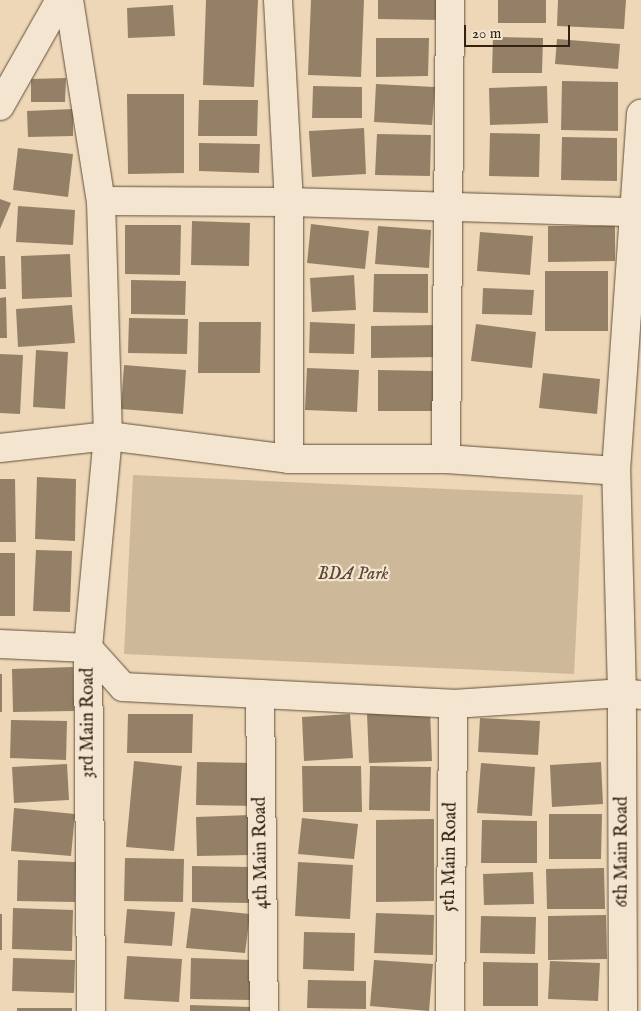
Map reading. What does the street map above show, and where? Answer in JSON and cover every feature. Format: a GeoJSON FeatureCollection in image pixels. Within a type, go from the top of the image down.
{"type":"FeatureCollection","features":[{"type":"Feature","properties":{"kind":"street"},"geometry":{"type":"LineString","coordinates":[[0,106],[60,0]]}},
{"type":"Feature","properties":{"kind":"street","name":"3rd Main Road"},"geometry":{"type":"LineString","coordinates":[[69,0],[101,201],[108,436],[88,648],[91,1011]]}},
{"type":"Feature","properties":{"kind":"street"},"geometry":{"type":"LineString","coordinates":[[278,0],[289,202],[289,459]]}},
{"type":"Feature","properties":{"kind":"street"},"geometry":{"type":"LineString","coordinates":[[446,459],[450,0]]}},
{"type":"Feature","properties":{"kind":"street","name":"6th Main Road"},"geometry":{"type":"LineString","coordinates":[[623,1011],[632,694],[616,471],[641,114]]}},
{"type":"Feature","properties":{"kind":"street"},"geometry":{"type":"LineString","coordinates":[[101,201],[289,202],[634,212]]}},
{"type":"Feature","properties":{"kind":"street"},"geometry":{"type":"LineString","coordinates":[[0,448],[108,436],[289,459],[446,459],[616,471]]}},
{"type":"Feature","properties":{"kind":"street"},"geometry":{"type":"LineString","coordinates":[[0,644],[88,648],[123,687],[454,704],[632,694]]}},
{"type":"Feature","properties":{"kind":"street","name":"4th Main Road"},"geometry":{"type":"LineString","coordinates":[[260,694],[264,1011]]}},
{"type":"Feature","properties":{"kind":"street","name":"5th Main Road"},"geometry":{"type":"LineString","coordinates":[[450,1011],[454,704]]}},
{"type":"Feature","properties":{"kind":"green space","name":"BDA Park"},"geometry":{"type":"Polygon","coordinates":[[[133,475],[583,495],[574,674],[124,654],[133,475]]]}},
{"type":"Feature","properties":{"kind":"building"},"geometry":{"type":"Polygon","coordinates":[[[206,0],[258,0],[254,87],[203,85],[206,0]]]}},
{"type":"Feature","properties":{"kind":"building"},"geometry":{"type":"Polygon","coordinates":[[[311,0],[364,0],[361,77],[308,75],[311,0]]]}},
{"type":"Feature","properties":{"kind":"building"},"geometry":{"type":"Polygon","coordinates":[[[378,0],[441,0],[441,20],[378,19],[378,0]]]}},
{"type":"Feature","properties":{"kind":"building"},"geometry":{"type":"Polygon","coordinates":[[[498,0],[546,0],[546,23],[498,23],[498,0]]]}},
{"type":"Feature","properties":{"kind":"building"},"geometry":{"type":"Polygon","coordinates":[[[558,0],[626,0],[624,29],[557,26],[558,0]]]}},
{"type":"Feature","properties":{"kind":"building"},"geometry":{"type":"Polygon","coordinates":[[[173,5],[175,36],[128,38],[127,8],[173,5]]]}},
{"type":"Feature","properties":{"kind":"building"},"geometry":{"type":"Polygon","coordinates":[[[493,37],[543,38],[542,73],[492,73],[493,37]]]}},
{"type":"Feature","properties":{"kind":"building"},"geometry":{"type":"Polygon","coordinates":[[[376,38],[429,38],[428,76],[376,77],[376,38]]]}},
{"type":"Feature","properties":{"kind":"building"},"geometry":{"type":"Polygon","coordinates":[[[557,39],[620,44],[618,69],[555,64],[557,39]]]}},
{"type":"Feature","properties":{"kind":"building"},"geometry":{"type":"Polygon","coordinates":[[[66,78],[65,102],[31,102],[31,79],[66,78]]]}},
{"type":"Feature","properties":{"kind":"building"},"geometry":{"type":"Polygon","coordinates":[[[562,81],[618,82],[618,131],[561,130],[562,81]]]}},
{"type":"Feature","properties":{"kind":"building"},"geometry":{"type":"Polygon","coordinates":[[[376,84],[435,87],[432,125],[374,122],[376,84]]]}},
{"type":"Feature","properties":{"kind":"building"},"geometry":{"type":"Polygon","coordinates":[[[313,86],[362,87],[362,118],[312,118],[313,86]]]}},
{"type":"Feature","properties":{"kind":"building"},"geometry":{"type":"Polygon","coordinates":[[[547,86],[548,123],[490,125],[489,88],[547,86]]]}},
{"type":"Feature","properties":{"kind":"building"},"geometry":{"type":"Polygon","coordinates":[[[127,94],[184,94],[184,173],[128,174],[127,94]]]}},
{"type":"Feature","properties":{"kind":"building"},"geometry":{"type":"Polygon","coordinates":[[[199,100],[258,100],[257,136],[198,136],[199,100]]]}},
{"type":"Feature","properties":{"kind":"building"},"geometry":{"type":"Polygon","coordinates":[[[73,109],[73,136],[28,137],[27,111],[73,109]]]}},
{"type":"Feature","properties":{"kind":"building"},"geometry":{"type":"Polygon","coordinates":[[[364,128],[366,174],[312,177],[309,131],[364,128]]]}},
{"type":"Feature","properties":{"kind":"building"},"geometry":{"type":"Polygon","coordinates":[[[490,133],[540,134],[539,177],[489,176],[490,133]]]}},
{"type":"Feature","properties":{"kind":"building"},"geometry":{"type":"Polygon","coordinates":[[[377,134],[431,135],[430,176],[375,175],[377,134]]]}},
{"type":"Feature","properties":{"kind":"building"},"geometry":{"type":"Polygon","coordinates":[[[562,137],[617,138],[617,181],[561,180],[562,137]]]}},
{"type":"Feature","properties":{"kind":"building"},"geometry":{"type":"Polygon","coordinates":[[[199,143],[260,144],[259,173],[199,171],[199,143]]]}},
{"type":"Feature","properties":{"kind":"building"},"geometry":{"type":"Polygon","coordinates":[[[18,148],[73,154],[68,197],[13,190],[18,148]]]}},
{"type":"Feature","properties":{"kind":"building"},"geometry":{"type":"Polygon","coordinates":[[[0,199],[11,203],[0,229],[0,199]]]}},
{"type":"Feature","properties":{"kind":"building"},"geometry":{"type":"Polygon","coordinates":[[[18,206],[75,210],[73,245],[16,242],[18,206]]]}},
{"type":"Feature","properties":{"kind":"building"},"geometry":{"type":"Polygon","coordinates":[[[192,221],[250,223],[249,266],[191,265],[192,221]]]}},
{"type":"Feature","properties":{"kind":"building"},"geometry":{"type":"Polygon","coordinates":[[[311,224],[369,231],[365,269],[307,263],[311,224]]]}},
{"type":"Feature","properties":{"kind":"building"},"geometry":{"type":"Polygon","coordinates":[[[125,225],[181,225],[180,275],[125,274],[125,225]]]}},
{"type":"Feature","properties":{"kind":"building"},"geometry":{"type":"Polygon","coordinates":[[[378,226],[431,230],[429,268],[375,264],[378,226]]]}},
{"type":"Feature","properties":{"kind":"building"},"geometry":{"type":"Polygon","coordinates":[[[548,226],[615,226],[615,261],[548,262],[548,226]]]}},
{"type":"Feature","properties":{"kind":"building"},"geometry":{"type":"Polygon","coordinates":[[[480,232],[533,236],[530,275],[477,271],[480,232]]]}},
{"type":"Feature","properties":{"kind":"building"},"geometry":{"type":"Polygon","coordinates":[[[70,254],[72,297],[22,299],[21,256],[70,254]]]}},
{"type":"Feature","properties":{"kind":"building"},"geometry":{"type":"Polygon","coordinates":[[[0,256],[5,256],[6,289],[0,289],[0,256]]]}},
{"type":"Feature","properties":{"kind":"building"},"geometry":{"type":"Polygon","coordinates":[[[545,271],[608,271],[608,331],[545,331],[545,271]]]}},
{"type":"Feature","properties":{"kind":"building"},"geometry":{"type":"Polygon","coordinates":[[[374,274],[428,274],[428,313],[373,312],[374,274]]]}},
{"type":"Feature","properties":{"kind":"building"},"geometry":{"type":"Polygon","coordinates":[[[354,275],[356,310],[312,312],[310,278],[354,275]]]}},
{"type":"Feature","properties":{"kind":"building"},"geometry":{"type":"Polygon","coordinates":[[[131,280],[186,281],[185,315],[131,314],[131,280]]]}},
{"type":"Feature","properties":{"kind":"building"},"geometry":{"type":"Polygon","coordinates":[[[483,288],[534,290],[532,315],[482,314],[483,288]]]}},
{"type":"Feature","properties":{"kind":"building"},"geometry":{"type":"Polygon","coordinates":[[[6,297],[7,338],[0,338],[0,298],[6,297]]]}},
{"type":"Feature","properties":{"kind":"building"},"geometry":{"type":"Polygon","coordinates":[[[72,305],[75,343],[18,347],[16,309],[72,305]]]}},
{"type":"Feature","properties":{"kind":"building"},"geometry":{"type":"Polygon","coordinates":[[[129,318],[188,319],[187,354],[128,353],[129,318]]]}},
{"type":"Feature","properties":{"kind":"building"},"geometry":{"type":"Polygon","coordinates":[[[199,322],[261,322],[260,373],[198,373],[199,322]]]}},
{"type":"Feature","properties":{"kind":"building"},"geometry":{"type":"Polygon","coordinates":[[[310,322],[355,324],[354,354],[309,353],[310,322]]]}},
{"type":"Feature","properties":{"kind":"building"},"geometry":{"type":"Polygon","coordinates":[[[476,324],[536,332],[532,368],[471,361],[476,324]]]}},
{"type":"Feature","properties":{"kind":"building"},"geometry":{"type":"Polygon","coordinates":[[[438,325],[438,357],[371,358],[371,326],[438,325]]]}},
{"type":"Feature","properties":{"kind":"building"},"geometry":{"type":"Polygon","coordinates":[[[36,350],[68,352],[65,409],[33,407],[36,350]]]}},
{"type":"Feature","properties":{"kind":"building"},"geometry":{"type":"Polygon","coordinates":[[[0,354],[23,355],[20,414],[0,413],[0,354]]]}},
{"type":"Feature","properties":{"kind":"building"},"geometry":{"type":"Polygon","coordinates":[[[124,365],[186,370],[183,414],[121,409],[124,365]]]}},
{"type":"Feature","properties":{"kind":"building"},"geometry":{"type":"Polygon","coordinates":[[[307,368],[359,370],[357,412],[305,410],[307,368]]]}},
{"type":"Feature","properties":{"kind":"building"},"geometry":{"type":"Polygon","coordinates":[[[378,370],[434,371],[434,411],[378,411],[378,370]]]}},
{"type":"Feature","properties":{"kind":"building"},"geometry":{"type":"Polygon","coordinates":[[[543,373],[600,379],[597,414],[539,408],[543,373]]]}},
{"type":"Feature","properties":{"kind":"building"},"geometry":{"type":"Polygon","coordinates":[[[37,477],[76,479],[75,541],[35,539],[37,477]]]}},
{"type":"Feature","properties":{"kind":"building"},"geometry":{"type":"Polygon","coordinates":[[[0,479],[15,479],[16,542],[0,542],[0,479]]]}},
{"type":"Feature","properties":{"kind":"building"},"geometry":{"type":"Polygon","coordinates":[[[36,550],[72,551],[70,612],[33,611],[36,550]]]}},
{"type":"Feature","properties":{"kind":"building"},"geometry":{"type":"Polygon","coordinates":[[[0,553],[15,553],[15,616],[0,616],[0,553]]]}},
{"type":"Feature","properties":{"kind":"building"},"geometry":{"type":"Polygon","coordinates":[[[73,667],[74,711],[13,712],[12,669],[73,667]]]}},
{"type":"Feature","properties":{"kind":"building"},"geometry":{"type":"Polygon","coordinates":[[[0,674],[2,674],[2,712],[0,712],[0,674]]]}},
{"type":"Feature","properties":{"kind":"building"},"geometry":{"type":"Polygon","coordinates":[[[430,710],[432,761],[369,763],[367,713],[430,710]]]}},
{"type":"Feature","properties":{"kind":"building"},"geometry":{"type":"Polygon","coordinates":[[[128,714],[193,714],[192,753],[127,753],[128,714]]]}},
{"type":"Feature","properties":{"kind":"building"},"geometry":{"type":"Polygon","coordinates":[[[350,714],[353,758],[304,761],[302,717],[350,714]]]}},
{"type":"Feature","properties":{"kind":"building"},"geometry":{"type":"Polygon","coordinates":[[[480,718],[540,721],[538,755],[478,752],[480,718]]]}},
{"type":"Feature","properties":{"kind":"building"},"geometry":{"type":"Polygon","coordinates":[[[11,720],[67,721],[66,760],[10,758],[11,720]]]}},
{"type":"Feature","properties":{"kind":"building"},"geometry":{"type":"Polygon","coordinates":[[[134,761],[182,766],[174,851],[126,847],[134,761]]]}},
{"type":"Feature","properties":{"kind":"building"},"geometry":{"type":"Polygon","coordinates":[[[197,762],[255,763],[255,806],[196,805],[197,762]]]}},
{"type":"Feature","properties":{"kind":"building"},"geometry":{"type":"Polygon","coordinates":[[[601,762],[603,804],[552,807],[550,765],[601,762]]]}},
{"type":"Feature","properties":{"kind":"building"},"geometry":{"type":"Polygon","coordinates":[[[481,763],[535,767],[532,816],[477,813],[481,763]]]}},
{"type":"Feature","properties":{"kind":"building"},"geometry":{"type":"Polygon","coordinates":[[[67,764],[69,800],[14,803],[12,767],[67,764]]]}},
{"type":"Feature","properties":{"kind":"building"},"geometry":{"type":"Polygon","coordinates":[[[302,766],[361,766],[362,812],[303,812],[302,766]]]}},
{"type":"Feature","properties":{"kind":"building"},"geometry":{"type":"Polygon","coordinates":[[[370,766],[431,767],[430,811],[369,810],[370,766]]]}},
{"type":"Feature","properties":{"kind":"building"},"geometry":{"type":"Polygon","coordinates":[[[14,808],[75,814],[71,856],[11,851],[14,808]]]}},
{"type":"Feature","properties":{"kind":"building"},"geometry":{"type":"Polygon","coordinates":[[[549,814],[602,814],[601,859],[549,859],[549,814]]]}},
{"type":"Feature","properties":{"kind":"building"},"geometry":{"type":"Polygon","coordinates":[[[250,815],[250,855],[197,856],[196,817],[250,815]]]}},
{"type":"Feature","properties":{"kind":"building"},"geometry":{"type":"Polygon","coordinates":[[[302,818],[358,824],[354,859],[298,854],[302,818]]]}},
{"type":"Feature","properties":{"kind":"building"},"geometry":{"type":"Polygon","coordinates":[[[434,819],[434,901],[376,902],[376,820],[434,819]]]}},
{"type":"Feature","properties":{"kind":"building"},"geometry":{"type":"Polygon","coordinates":[[[482,820],[537,821],[537,863],[481,863],[482,820]]]}},
{"type":"Feature","properties":{"kind":"building"},"geometry":{"type":"Polygon","coordinates":[[[125,858],[184,859],[183,902],[124,901],[125,858]]]}},
{"type":"Feature","properties":{"kind":"building"},"geometry":{"type":"Polygon","coordinates":[[[18,860],[76,862],[75,902],[17,901],[18,860]]]}},
{"type":"Feature","properties":{"kind":"building"},"geometry":{"type":"Polygon","coordinates":[[[298,862],[353,865],[350,919],[295,916],[298,862]]]}},
{"type":"Feature","properties":{"kind":"building"},"geometry":{"type":"Polygon","coordinates":[[[192,866],[251,867],[250,903],[192,902],[192,866]]]}},
{"type":"Feature","properties":{"kind":"building"},"geometry":{"type":"Polygon","coordinates":[[[604,868],[605,909],[547,909],[546,869],[604,868]]]}},
{"type":"Feature","properties":{"kind":"building"},"geometry":{"type":"Polygon","coordinates":[[[533,872],[534,904],[484,905],[483,874],[533,872]]]}},
{"type":"Feature","properties":{"kind":"building"},"geometry":{"type":"Polygon","coordinates":[[[13,908],[73,910],[72,951],[12,949],[13,908]]]}},
{"type":"Feature","properties":{"kind":"building"},"geometry":{"type":"Polygon","coordinates":[[[191,908],[250,914],[245,953],[186,948],[191,908]]]}},
{"type":"Feature","properties":{"kind":"building"},"geometry":{"type":"Polygon","coordinates":[[[127,909],[175,912],[172,946],[124,943],[127,909]]]}},
{"type":"Feature","properties":{"kind":"building"},"geometry":{"type":"Polygon","coordinates":[[[376,913],[434,915],[433,955],[374,953],[376,913]]]}},
{"type":"Feature","properties":{"kind":"building"},"geometry":{"type":"Polygon","coordinates":[[[0,914],[2,914],[2,950],[0,950],[0,914]]]}},
{"type":"Feature","properties":{"kind":"building"},"geometry":{"type":"Polygon","coordinates":[[[606,915],[607,959],[548,960],[548,916],[606,915]]]}},
{"type":"Feature","properties":{"kind":"building"},"geometry":{"type":"Polygon","coordinates":[[[481,916],[536,917],[535,954],[480,953],[481,916]]]}},
{"type":"Feature","properties":{"kind":"building"},"geometry":{"type":"Polygon","coordinates":[[[304,932],[355,933],[354,971],[303,969],[304,932]]]}},
{"type":"Feature","properties":{"kind":"building"},"geometry":{"type":"Polygon","coordinates":[[[127,956],[182,959],[179,1002],[124,999],[127,956]]]}},
{"type":"Feature","properties":{"kind":"building"},"geometry":{"type":"Polygon","coordinates":[[[13,958],[75,960],[74,993],[12,991],[13,958]]]}},
{"type":"Feature","properties":{"kind":"building"},"geometry":{"type":"Polygon","coordinates":[[[191,958],[252,960],[251,1000],[190,999],[191,958]]]}},
{"type":"Feature","properties":{"kind":"building"},"geometry":{"type":"Polygon","coordinates":[[[374,960],[433,964],[429,1011],[370,1006],[374,960]]]}},
{"type":"Feature","properties":{"kind":"building"},"geometry":{"type":"Polygon","coordinates":[[[550,961],[600,963],[598,1001],[548,999],[550,961]]]}},
{"type":"Feature","properties":{"kind":"building"},"geometry":{"type":"Polygon","coordinates":[[[483,962],[538,963],[538,1006],[483,1006],[483,962]]]}},
{"type":"Feature","properties":{"kind":"building"},"geometry":{"type":"Polygon","coordinates":[[[308,980],[366,981],[366,1009],[307,1008],[308,980]]]}},
{"type":"Feature","properties":{"kind":"building"},"geometry":{"type":"Polygon","coordinates":[[[190,1005],[251,1007],[251,1011],[190,1011],[190,1005]]]}},
{"type":"Feature","properties":{"kind":"building"},"geometry":{"type":"Polygon","coordinates":[[[17,1008],[72,1008],[72,1011],[17,1011],[17,1008]]]}}]}
